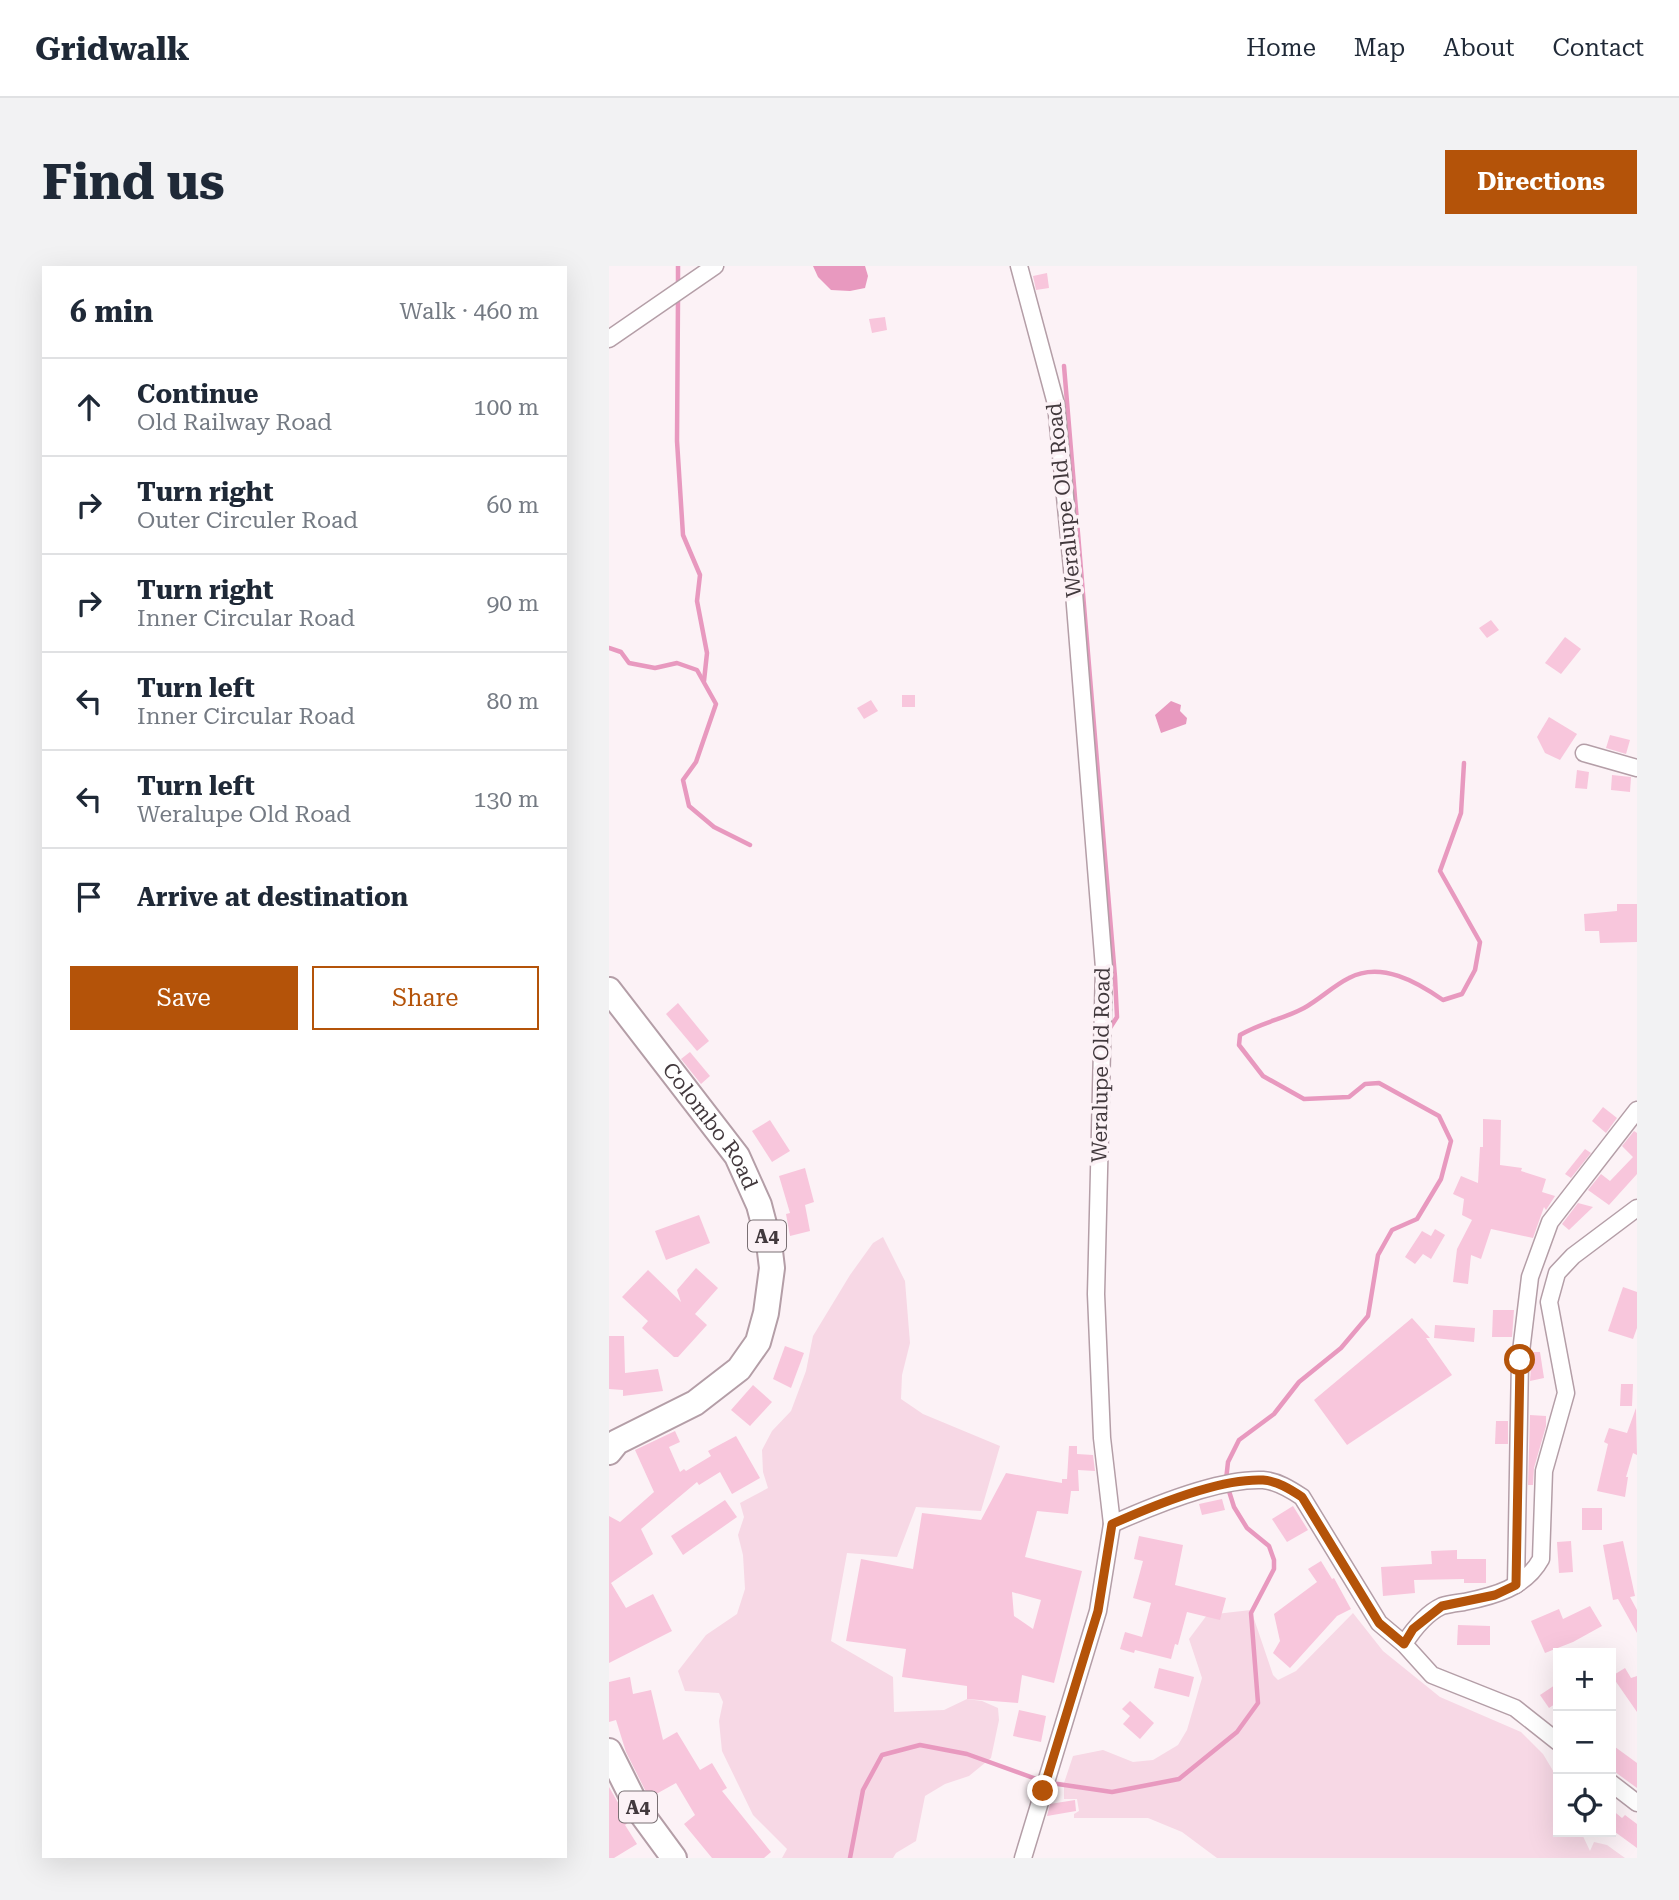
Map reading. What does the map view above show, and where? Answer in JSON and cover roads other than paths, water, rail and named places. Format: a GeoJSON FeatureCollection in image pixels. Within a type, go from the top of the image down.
{"type":"FeatureCollection","features":[{"type":"Feature","properties":{"kind":"highway","name":"Colombo Road"},"geometry":{"type":"LineString","coordinates":[[609,990],[737,1156],[759,1205],[769,1243],[772,1268],[766,1313],[758,1342],[739,1369],[695,1403],[617,1442],[609,1452]]}},
{"type":"Feature","properties":{"kind":"highway","name":"A4"},"geometry":{"type":"LineString","coordinates":[[609,1751],[638,1809],[674,1858]]}},
{"type":"Feature","properties":{"kind":"street"},"geometry":{"type":"LineString","coordinates":[[609,339],[715,266]]}},
{"type":"Feature","properties":{"kind":"street","name":"Weralupe Old Road"},"geometry":{"type":"LineString","coordinates":[[1019,266],[1056,404],[1104,968],[1096,1294],[1102,1438],[1112,1524],[1098,1611],[1023,1858]]}},
{"type":"Feature","properties":{"kind":"street"},"geometry":{"type":"LineString","coordinates":[[1584,753],[1637,768]]}},
{"type":"Feature","properties":{"kind":"street"},"geometry":{"type":"LineString","coordinates":[[1516,1585],[1520,1360],[1530,1277],[1551,1222],[1637,1110]]}},
{"type":"Feature","properties":{"kind":"street"},"geometry":{"type":"LineString","coordinates":[[1404,1644],[1413,1629],[1442,1606],[1495,1595],[1534,1572],[1541,1559],[1544,1471],[1566,1394],[1549,1302],[1557,1273],[1573,1256],[1637,1208]]}},
{"type":"Feature","properties":{"kind":"street"},"geometry":{"type":"LineString","coordinates":[[1112,1524],[1145,1509],[1225,1484],[1265,1480],[1288,1487],[1302,1497],[1379,1623],[1404,1644],[1432,1675],[1515,1708],[1553,1738]]}},
{"type":"Feature","properties":{"kind":"street"},"geometry":{"type":"LineString","coordinates":[[1616,1787],[1637,1803]]}},
{"type":"Feature","properties":{"kind":"waterway"},"geometry":{"type":"LineString","coordinates":[[678,266],[678,286]]}},
{"type":"Feature","properties":{"kind":"waterway"},"geometry":{"type":"LineString","coordinates":[[678,298],[677,441],[683,535],[700,575],[697,601],[707,653],[704,681]]}},
{"type":"Feature","properties":{"kind":"waterway"},"geometry":{"type":"LineString","coordinates":[[1064,366],[1115,977],[1117,1017],[1108,1031]]}},
{"type":"Feature","properties":{"kind":"waterway"},"geometry":{"type":"LineString","coordinates":[[609,648],[621,652],[629,663],[655,668],[677,663],[697,670],[716,704],[696,762],[683,780],[689,806],[714,827],[750,845]]}},
{"type":"Feature","properties":{"kind":"waterway"},"geometry":{"type":"LineString","coordinates":[[1226,1480],[1228,1462],[1239,1440],[1274,1414],[1299,1382],[1341,1348],[1368,1316],[1378,1255],[1392,1230],[1417,1219],[1441,1179],[1451,1141],[1439,1116],[1379,1083],[1365,1084],[1349,1097],[1304,1099],[1263,1076],[1239,1045],[1240,1035],[1304,1008],[1343,981],[1361,973],[1398,976],[1443,1000],[1462,994],[1475,970],[1480,942],[1440,871],[1461,813],[1464,763]]}},
{"type":"Feature","properties":{"kind":"waterway"},"geometry":{"type":"LineString","coordinates":[[1051,1783],[1112,1792],[1179,1779],[1237,1732],[1258,1703],[1251,1613],[1274,1569],[1274,1560],[1269,1546],[1247,1528],[1234,1507],[1228,1488]]}},
{"type":"Feature","properties":{"kind":"waterway"},"geometry":{"type":"LineString","coordinates":[[850,1858],[863,1790],[882,1755],[920,1745],[967,1754],[1042,1781]]}}]}
